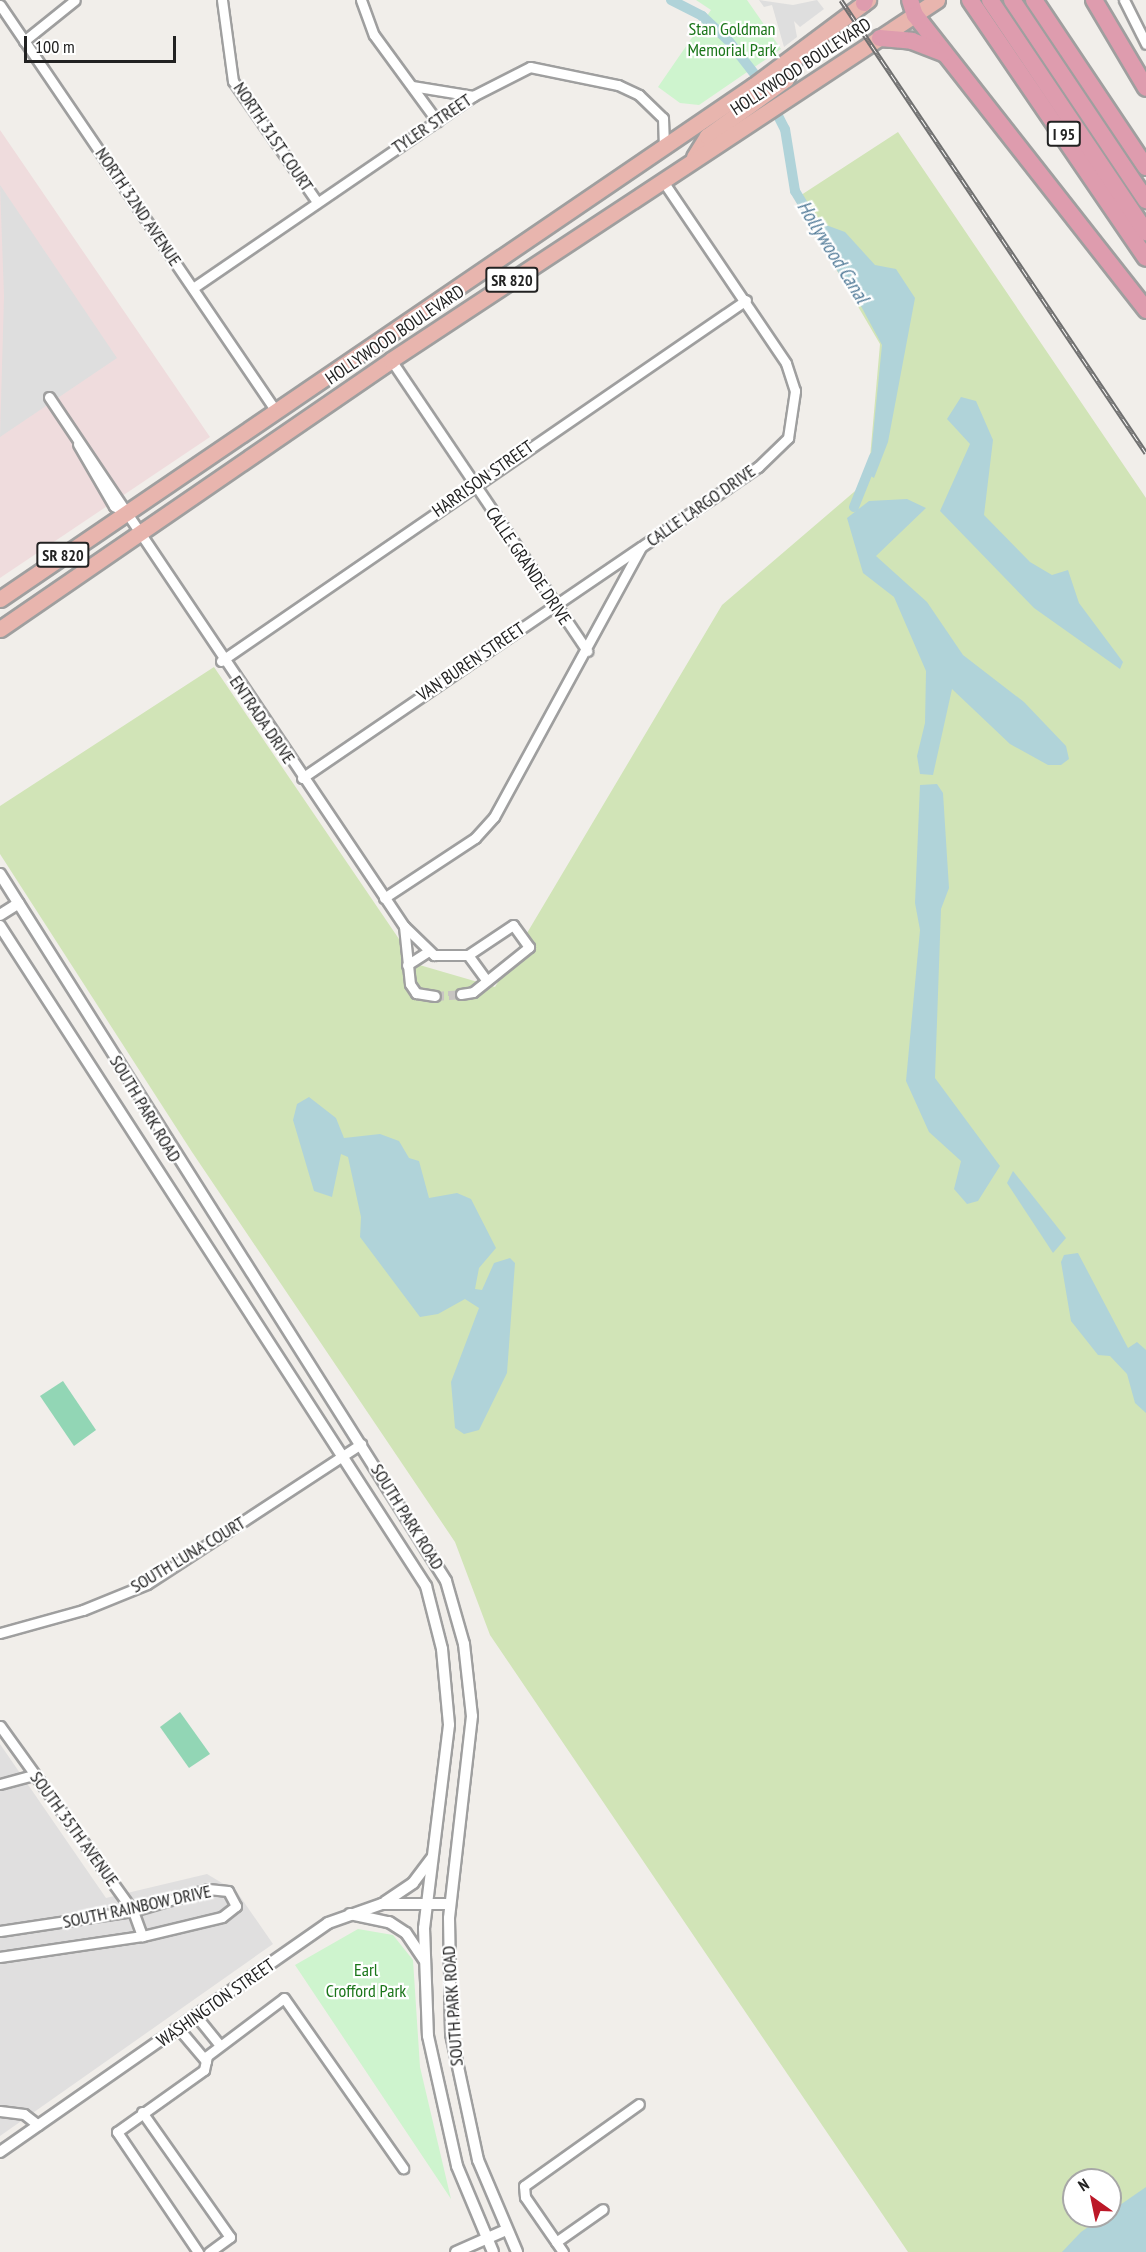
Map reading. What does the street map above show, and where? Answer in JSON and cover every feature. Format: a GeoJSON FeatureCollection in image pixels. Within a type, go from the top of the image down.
{"type":"FeatureCollection","features":[{"type":"Feature","properties":{"kind":"highway","name":"HOLLYWOOD BOULEVARD"},"geometry":{"type":"LineString","coordinates":[[0,629],[138,531],[391,360],[690,162],[788,102],[880,38],[912,7],[937,0]]}},
{"type":"Feature","properties":{"kind":"highway"},"geometry":{"type":"LineString","coordinates":[[1012,0],[1146,200]]}},
{"type":"Feature","properties":{"kind":"highway"},"geometry":{"type":"LineString","coordinates":[[1034,0],[1146,167]]}},
{"type":"Feature","properties":{"kind":"highway"},"geometry":{"type":"LineString","coordinates":[[1094,0],[1146,88]]}},
{"type":"Feature","properties":{"kind":"highway","name":"HOLLYWOOD BOULEVARD"},"geometry":{"type":"LineString","coordinates":[[0,599],[275,409],[664,147],[763,87],[796,56],[866,1]]}},
{"type":"Feature","properties":{"kind":"highway"},"geometry":{"type":"LineString","coordinates":[[983,4],[1146,232]]}},
{"type":"Feature","properties":{"kind":"highway","name":"I 95"},"geometry":{"type":"LineString","coordinates":[[983,4],[1146,258]]}},
{"type":"Feature","properties":{"kind":"highway"},"geometry":{"type":"LineString","coordinates":[[912,7],[1146,310]]}},
{"type":"Feature","properties":{"kind":"highway"},"geometry":{"type":"LineString","coordinates":[[880,38],[912,41],[948,55]]}},
{"type":"Feature","properties":{"kind":"highway"},"geometry":{"type":"LineString","coordinates":[[690,162],[707,136],[763,87]]}},
{"type":"Feature","properties":{"kind":"highway"},"geometry":{"type":"LineString","coordinates":[[391,360],[412,318]]}},
{"type":"Feature","properties":{"kind":"highway"},"geometry":{"type":"LineString","coordinates":[[317,410],[352,377],[355,356]]}},
{"type":"Feature","properties":{"kind":"street"},"geometry":{"type":"LineString","coordinates":[[24,41],[75,0]]}},
{"type":"Feature","properties":{"kind":"street","name":"NORTH 31ST COURT"},"geometry":{"type":"LineString","coordinates":[[222,0],[233,81],[317,202]]}},
{"type":"Feature","properties":{"kind":"street"},"geometry":{"type":"LineString","coordinates":[[361,0],[374,35],[437,121]]}},
{"type":"Feature","properties":{"kind":"street"},"geometry":{"type":"LineString","coordinates":[[1124,0],[1146,44]]}},
{"type":"Feature","properties":{"kind":"street","name":"NORTH 32ND AVENUE"},"geometry":{"type":"LineString","coordinates":[[0,5],[275,409]]}},
{"type":"Feature","properties":{"kind":"street","name":"TYLER STREET"},"geometry":{"type":"LineString","coordinates":[[193,288],[473,96],[531,67],[618,86],[654,106],[666,128],[664,147]]}},
{"type":"Feature","properties":{"kind":"street"},"geometry":{"type":"LineString","coordinates":[[412,86],[473,96]]}},
{"type":"Feature","properties":{"kind":"street","name":"CALLE LARGO DRIVE"},"geometry":{"type":"LineString","coordinates":[[384,898],[475,838],[494,817],[587,651],[641,548],[758,467],[788,438],[795,391],[786,363],[746,300],[663,181]]}},
{"type":"Feature","properties":{"kind":"street","name":"HARRISON STREET"},"geometry":{"type":"LineString","coordinates":[[222,661],[746,300]]}},
{"type":"Feature","properties":{"kind":"street","name":"CALLE GRANDE DRIVE"},"geometry":{"type":"LineString","coordinates":[[391,360],[473,486],[587,651]]}},
{"type":"Feature","properties":{"kind":"street","name":"ENTRADA DRIVE"},"geometry":{"type":"LineString","coordinates":[[49,397],[222,661],[384,898],[427,952]]}},
{"type":"Feature","properties":{"kind":"street","name":"VAN BUREN STREET"},"geometry":{"type":"LineString","coordinates":[[302,778],[554,604],[641,548]]}},
{"type":"Feature","properties":{"kind":"street","name":"SOUTH PARK ROAD"},"geometry":{"type":"LineString","coordinates":[[0,874],[151,1121],[433,1555],[464,1644],[472,1716],[450,1904],[446,1966],[459,2087],[478,2160],[517,2252]]}},
{"type":"Feature","properties":{"kind":"street"},"geometry":{"type":"LineString","coordinates":[[0,915],[19,903]]}},
{"type":"Feature","properties":{"kind":"street"},"geometry":{"type":"LineString","coordinates":[[407,965],[427,952],[445,958],[468,955],[513,925],[529,947],[485,978],[473,992],[461,994]]}},
{"type":"Feature","properties":{"kind":"street","name":"SOUTH PARK ROAD"},"geometry":{"type":"LineString","coordinates":[[0,926],[414,1565],[434,1615],[449,1725],[428,1903],[424,1960],[428,2036],[439,2101],[486,2238],[493,2252]]}},
{"type":"Feature","properties":{"kind":"street"},"geometry":{"type":"LineString","coordinates":[[404,926],[407,965],[416,993],[435,996]]}},
{"type":"Feature","properties":{"kind":"street"},"geometry":{"type":"LineString","coordinates":[[468,955],[485,978]]}},
{"type":"Feature","properties":{"kind":"street","name":"SOUTH LUNA COURT"},"geometry":{"type":"LineString","coordinates":[[0,1633],[83,1611],[147,1584],[361,1444]]}},
{"type":"Feature","properties":{"kind":"street","name":"SOUTH 35TH AVENUE"},"geometry":{"type":"LineString","coordinates":[[0,1726],[33,1775],[133,1911],[142,1936]]}},
{"type":"Feature","properties":{"kind":"street"},"geometry":{"type":"LineString","coordinates":[[0,1784],[33,1775]]}},
{"type":"Feature","properties":{"kind":"street"},"geometry":{"type":"LineString","coordinates":[[382,1904],[413,1883],[434,1855]]}},
{"type":"Feature","properties":{"kind":"street","name":"SOUTH RAINBOW DRIVE"},"geometry":{"type":"LineString","coordinates":[[0,1931],[133,1911],[208,1889],[228,1891],[235,1898],[232,1911],[222,1917],[142,1936],[0,1957]]}},
{"type":"Feature","properties":{"kind":"street","name":"WASHINGTON STREET"},"geometry":{"type":"LineString","coordinates":[[0,2152],[347,1913],[382,1904],[450,1904]]}},
{"type":"Feature","properties":{"kind":"street"},"geometry":{"type":"LineString","coordinates":[[347,1913],[389,1922],[406,1933],[424,1960]]}},
{"type":"Feature","properties":{"kind":"street"},"geometry":{"type":"LineString","coordinates":[[198,2252],[117,2132],[204,2070],[206,2061],[220,2045],[284,1998],[403,2168]]}},
{"type":"Feature","properties":{"kind":"street"},"geometry":{"type":"LineString","coordinates":[[197,2017],[220,2045]]}},
{"type":"Feature","properties":{"kind":"street"},"geometry":{"type":"LineString","coordinates":[[179,2029],[206,2061]]}},
{"type":"Feature","properties":{"kind":"street"},"geometry":{"type":"LineString","coordinates":[[563,2252],[525,2197],[524,2186],[639,2104]]}},
{"type":"Feature","properties":{"kind":"street"},"geometry":{"type":"LineString","coordinates":[[0,2111],[24,2114],[38,2125]]}},
{"type":"Feature","properties":{"kind":"street"},"geometry":{"type":"LineString","coordinates":[[142,2112],[230,2237],[209,2252]]}},
{"type":"Feature","properties":{"kind":"street"},"geometry":{"type":"LineString","coordinates":[[556,2242],[603,2209]]}},
{"type":"Feature","properties":{"kind":"street"},"geometry":{"type":"LineString","coordinates":[[456,2252],[506,2230]]}},
{"type":"Feature","properties":{"kind":"shaded area"},"geometry":{"type":"Polygon","coordinates":[[[759,0],[793,5],[817,0],[824,9],[800,27],[794,21],[797,37],[784,47],[772,5],[764,7],[759,0]]]}},
{"type":"Feature","properties":{"kind":"shaded area"},"geometry":{"type":"Polygon","coordinates":[[[0,130],[210,437],[0,578],[0,130]]]}},
{"type":"Feature","properties":{"kind":"shaded area"},"geometry":{"type":"Polygon","coordinates":[[[0,185],[117,358],[0,437],[4,296],[0,185]]]}},
{"type":"Feature","properties":{"kind":"shaded area"},"geometry":{"type":"Polygon","coordinates":[[[0,1744],[106,1898],[207,1874],[237,1892],[273,1944],[0,2136],[0,1744]]]}},
{"type":"Feature","properties":{"kind":"green space","name":"Stan Goldman Memorial Park"},"geometry":{"type":"Polygon","coordinates":[[[696,0],[747,0],[781,49],[699,105],[680,103],[658,87],[711,10],[696,0]]]}},
{"type":"Feature","properties":{"kind":"green space"},"geometry":{"type":"Polygon","coordinates":[[[898,132],[1146,498],[1146,2252],[908,2252],[490,1635],[455,1542],[192,1152],[0,854],[0,806],[214,667],[416,964],[495,987],[722,605],[868,480],[880,344],[795,199],[898,132]]]}},
{"type":"Feature","properties":{"kind":"green space"},"geometry":{"type":"Polygon","coordinates":[[[63,1381],[96,1430],[74,1446],[40,1396],[63,1381]]]}},
{"type":"Feature","properties":{"kind":"green space"},"geometry":{"type":"Polygon","coordinates":[[[180,1712],[210,1754],[189,1768],[160,1727],[180,1712]]]}},
{"type":"Feature","properties":{"kind":"green space","name":"Earl Crofford Park"},"geometry":{"type":"Polygon","coordinates":[[[358,1929],[393,1935],[413,1960],[420,2067],[451,2199],[295,1965],[358,1929]]]}},
{"type":"Feature","properties":{"kind":"water"},"geometry":{"type":"Polygon","coordinates":[[[826,225],[845,232],[875,265],[896,269],[915,298],[888,442],[874,478],[869,475],[882,345],[821,232],[826,225]]]}},
{"type":"Feature","properties":{"kind":"water"},"geometry":{"type":"Polygon","coordinates":[[[961,397],[976,401],[993,440],[984,515],[1030,562],[1052,575],[1068,570],[1079,603],[1123,662],[1120,669],[1034,608],[940,511],[970,444],[947,419],[961,397]]]}},
{"type":"Feature","properties":{"kind":"water"},"geometry":{"type":"Polygon","coordinates":[[[907,499],[926,508],[876,556],[927,602],[963,655],[1024,702],[1066,746],[1069,759],[1061,765],[1048,765],[1010,744],[952,689],[933,775],[920,774],[917,756],[925,723],[926,671],[894,597],[863,573],[847,518],[869,501],[907,499]]]}},
{"type":"Feature","properties":{"kind":"water"},"geometry":{"type":"Polygon","coordinates":[[[937,784],[943,793],[949,888],[941,909],[935,1078],[1000,1166],[978,1201],[967,1204],[954,1189],[961,1161],[929,1132],[906,1081],[920,930],[915,903],[920,785],[937,784]]]}},
{"type":"Feature","properties":{"kind":"water"},"geometry":{"type":"Polygon","coordinates":[[[309,1097],[336,1118],[344,1138],[380,1134],[399,1141],[409,1158],[419,1161],[429,1198],[457,1193],[471,1199],[496,1248],[479,1268],[475,1289],[482,1290],[494,1263],[510,1258],[515,1263],[507,1373],[479,1430],[464,1434],[455,1428],[451,1382],[479,1308],[465,1299],[438,1314],[420,1317],[360,1237],[361,1217],[348,1157],[341,1154],[332,1197],[314,1191],[293,1120],[297,1104],[309,1097]]]}},
{"type":"Feature","properties":{"kind":"water"},"geometry":{"type":"Polygon","coordinates":[[[1013,1171],[1066,1238],[1053,1253],[1007,1183],[1013,1171]]]}},
{"type":"Feature","properties":{"kind":"water"},"geometry":{"type":"Polygon","coordinates":[[[1078,1253],[1128,1348],[1137,1342],[1146,1350],[1146,1413],[1135,1403],[1127,1374],[1110,1356],[1098,1355],[1071,1321],[1061,1262],[1064,1255],[1078,1253]]]}},
{"type":"Feature","properties":{"kind":"water"},"geometry":{"type":"Polygon","coordinates":[[[1146,2187],[1146,2252],[1062,2252],[1087,2228],[1122,2228],[1122,2204],[1146,2187]]]}},
{"type":"Feature","properties":{"kind":"waterway","name":"Hollywood Canal"},"geometry":{"type":"LineString","coordinates":[[671,0],[702,16],[728,40],[763,85]]}},
{"type":"Feature","properties":{"kind":"waterway","name":"Hollywood Canal"},"geometry":{"type":"LineString","coordinates":[[771,102],[785,129],[795,191],[853,287]]}},
{"type":"Feature","properties":{"kind":"waterway","name":"Hollywood Canal"},"geometry":{"type":"LineString","coordinates":[[854,507],[874,457]]}},
{"type":"Feature","properties":{"kind":"tunnel"},"geometry":{"type":"LineString","coordinates":[[435,996],[461,994]]}},
{"type":"Feature","properties":{"kind":"railway"},"geometry":{"type":"LineString","coordinates":[[841,0],[1146,453]]}}]}
